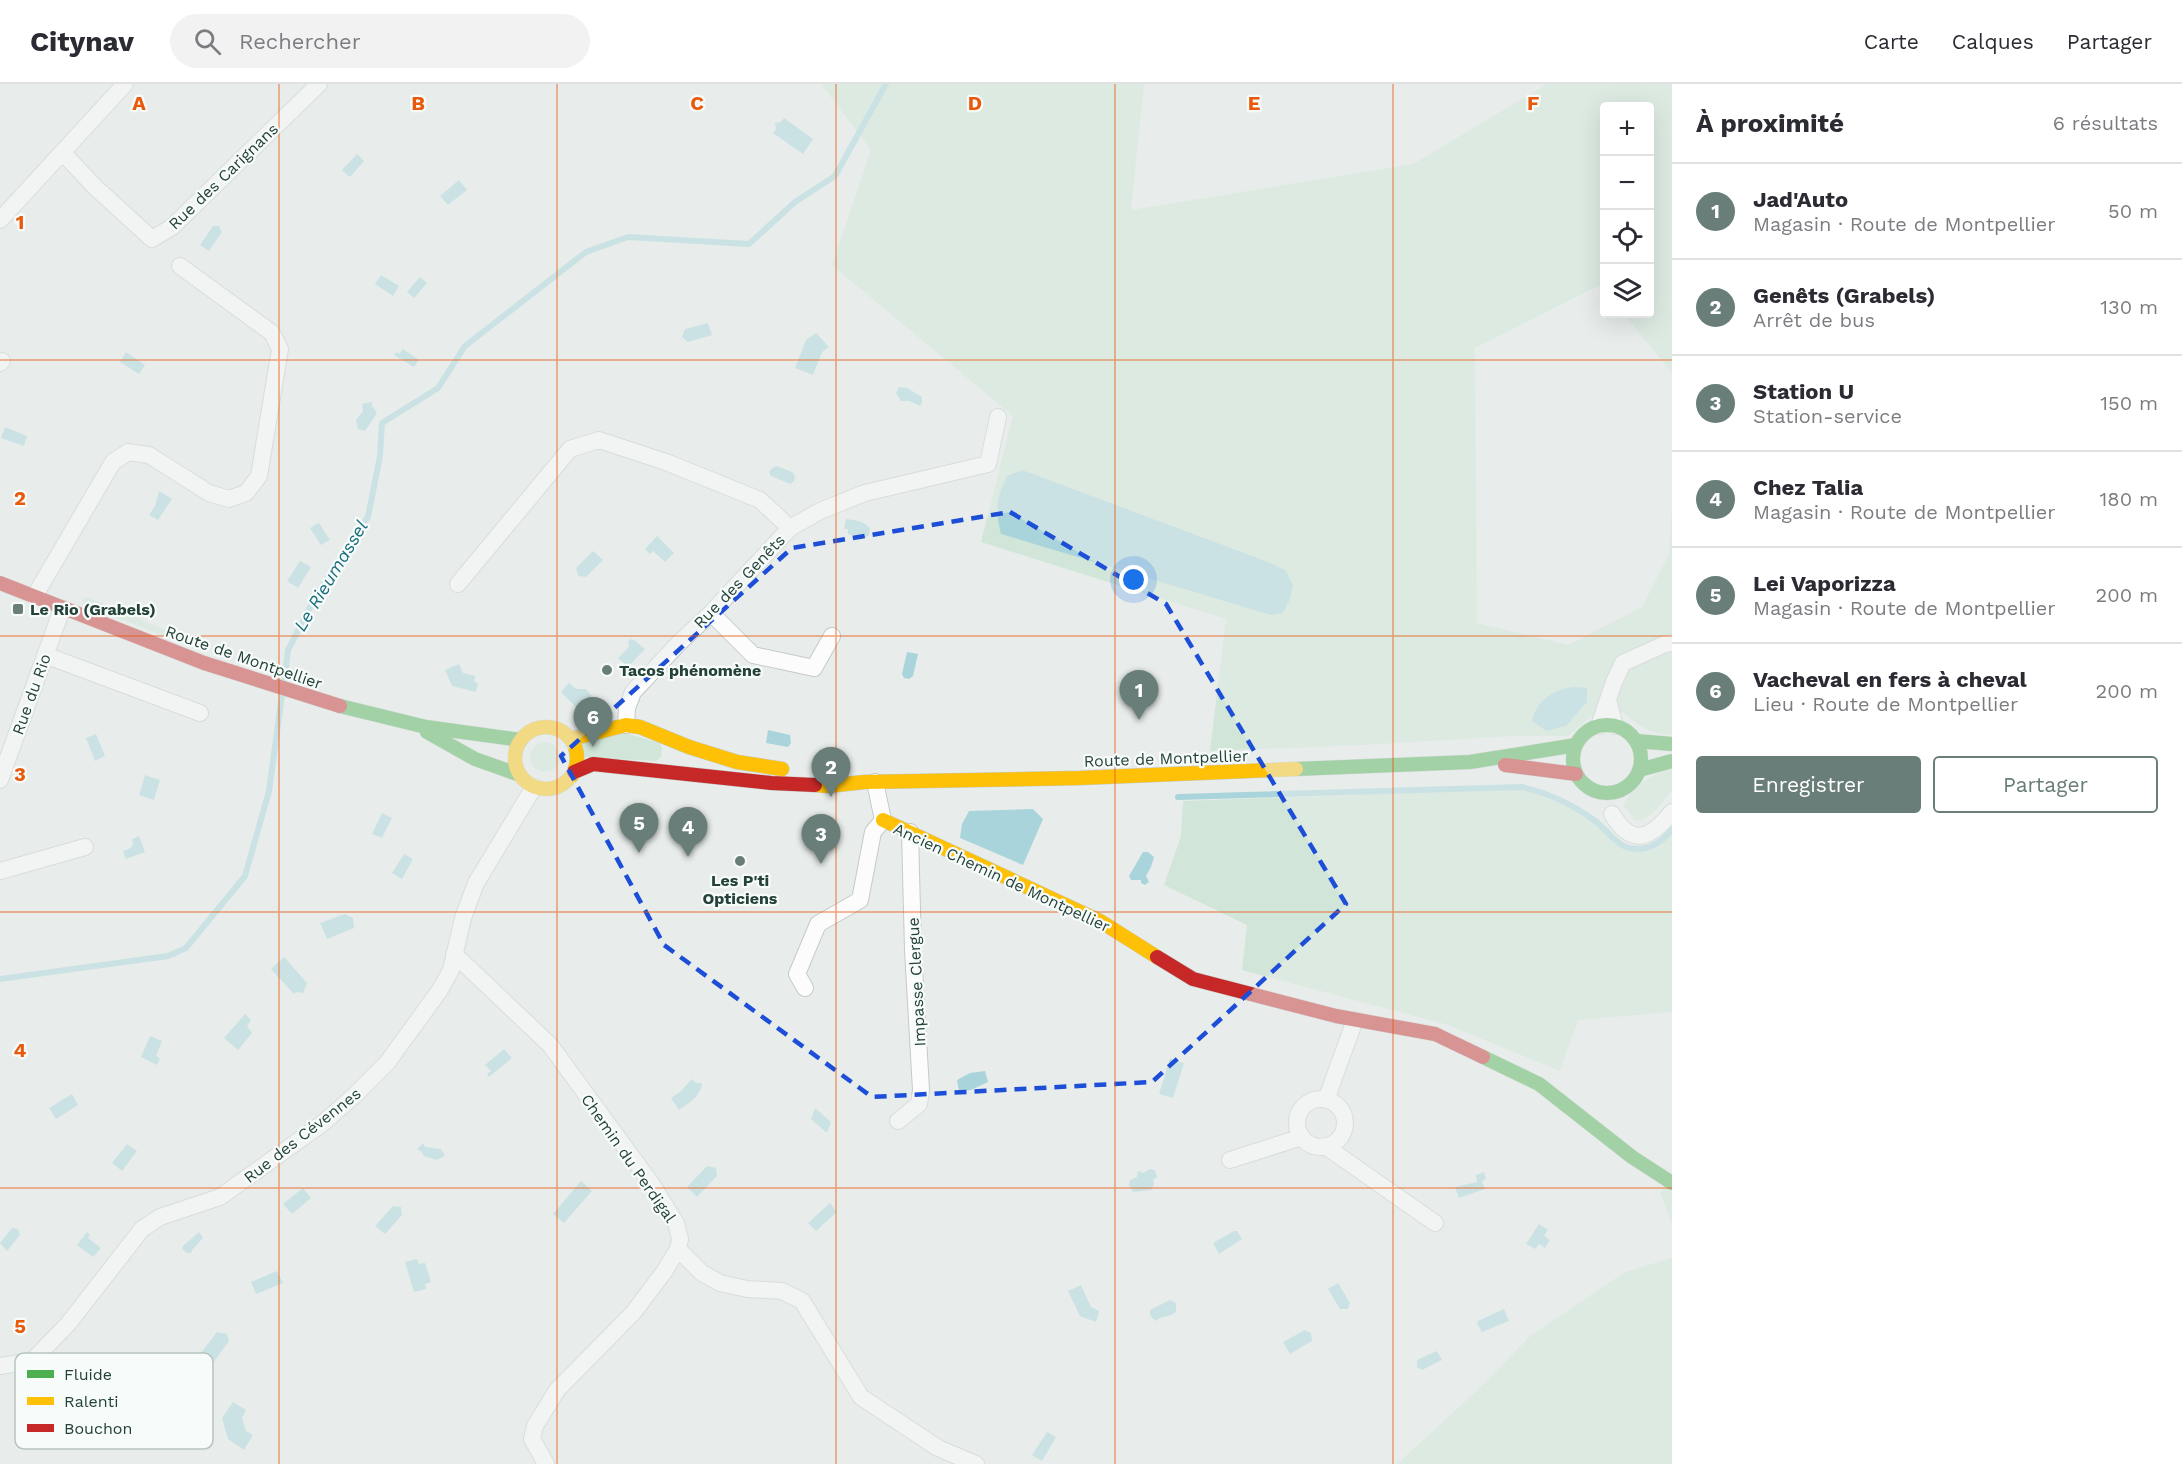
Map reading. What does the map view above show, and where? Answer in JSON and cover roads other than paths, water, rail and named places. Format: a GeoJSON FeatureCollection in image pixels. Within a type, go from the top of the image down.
{"type":"FeatureCollection","features":[{"type":"Feature","properties":{"kind":"street"},"geometry":{"type":"LineString","coordinates":[[0,220],[125,84]]}},
{"type":"Feature","properties":{"kind":"street","name":"Rue des Carignans"},"geometry":{"type":"LineString","coordinates":[[63,153],[95,187],[152,239],[172,227],[319,84]]}},
{"type":"Feature","properties":{"kind":"street"},"geometry":{"type":"LineString","coordinates":[[34,597],[113,462],[128,452],[149,455],[209,493],[229,500],[246,493],[259,476],[280,349],[272,333],[180,266]]}},
{"type":"Feature","properties":{"kind":"street","name":"Rue des Genêts"},"geometry":{"type":"LineString","coordinates":[[626,725],[627,708],[633,692],[790,528],[820,511],[865,493],[987,464],[998,417]]}},
{"type":"Feature","properties":{"kind":"street"},"geometry":{"type":"LineString","coordinates":[[458,584],[570,449],[599,440],[666,462],[760,500],[790,528]]}},
{"type":"Feature","properties":{"kind":"street","name":"Route de Montpellier"},"geometry":{"type":"LineString","coordinates":[[0,583],[62,609],[265,684],[311,698],[415,724],[521,740]]}},
{"type":"Feature","properties":{"kind":"street","name":"Rue du Rio"},"geometry":{"type":"LineString","coordinates":[[0,780],[62,609]]}},
{"type":"Feature","properties":{"kind":"street"},"geometry":{"type":"LineString","coordinates":[[711,613],[753,655],[814,668],[832,636]]}},
{"type":"Feature","properties":{"kind":"street"},"geometry":{"type":"LineString","coordinates":[[1607,726],[1608,699],[1623,663],[1672,643]]}},
{"type":"Feature","properties":{"kind":"street"},"geometry":{"type":"LineString","coordinates":[[45,655],[200,713]]}},
{"type":"Feature","properties":{"kind":"street","name":"Route de Montpellier"},"geometry":{"type":"LineString","coordinates":[[415,724],[475,759],[520,775]]}},
{"type":"Feature","properties":{"kind":"street"},"geometry":{"type":"LineString","coordinates":[[571,740],[626,725]]}},
{"type":"Feature","properties":{"kind":"street","name":"Route de Montpellier"},"geometry":{"type":"LineString","coordinates":[[626,725],[640,727],[672,757],[806,785],[840,786],[870,782],[1079,778],[1470,762],[1576,745]]}},
{"type":"Feature","properties":{"kind":"street"},"geometry":{"type":"LineString","coordinates":[[1576,774],[1573,759],[1576,745],[1586,732],[1607,726],[1630,734],[1636,741],[1641,755],[1639,770]]}},
{"type":"Feature","properties":{"kind":"street"},"geometry":{"type":"LineString","coordinates":[[546,727],[564,733],[571,740],[577,755],[574,772],[561,785],[543,789],[534,787],[520,775],[515,758],[521,740],[537,729],[546,727]]}},
{"type":"Feature","properties":{"kind":"street"},"geometry":{"type":"LineString","coordinates":[[1636,741],[1672,744]]}},
{"type":"Feature","properties":{"kind":"street","name":"Route de Montpellier"},"geometry":{"type":"LineString","coordinates":[[574,772],[593,764],[672,757],[737,762],[870,782]]}},
{"type":"Feature","properties":{"kind":"street","name":"Route de Montpellier"},"geometry":{"type":"LineString","coordinates":[[1470,762],[1545,768],[1576,774],[1591,789],[1611,792],[1628,785],[1639,770],[1672,761]]}},
{"type":"Feature","properties":{"kind":"street","name":"Ancien Chemin de Montpellier"},"geometry":{"type":"LineString","coordinates":[[870,782],[882,820],[1100,921],[1193,979],[1355,1020],[1435,1034],[1539,1084],[1632,1158],[1672,1183]]}},
{"type":"Feature","properties":{"kind":"street","name":"Rue des Cévennes"},"geometry":{"type":"LineString","coordinates":[[40,1353],[68,1324],[142,1228],[160,1217],[220,1197],[323,1123],[387,1063],[440,990],[451,969],[463,918],[476,883],[534,787]]}},
{"type":"Feature","properties":{"kind":"street"},"geometry":{"type":"LineString","coordinates":[[1612,814],[1619,826],[1627,833],[1638,836],[1650,834],[1659,828],[1672,812]]}},
{"type":"Feature","properties":{"kind":"street"},"geometry":{"type":"LineString","coordinates":[[805,988],[797,974],[818,924],[860,900],[873,832],[882,820]]}},
{"type":"Feature","properties":{"kind":"street","name":"Impasse Clergue"},"geometry":{"type":"LineString","coordinates":[[898,1121],[919,1104],[921,1090],[913,950],[910,832]]}},
{"type":"Feature","properties":{"kind":"street"},"geometry":{"type":"LineString","coordinates":[[0,871],[84,847]]}},
{"type":"Feature","properties":{"kind":"street","name":"Chemin du Perdigal"},"geometry":{"type":"LineString","coordinates":[[454,954],[550,1045],[651,1183],[676,1223],[680,1239],[678,1249]]}},
{"type":"Feature","properties":{"kind":"street"},"geometry":{"type":"LineString","coordinates":[[1326,1100],[1355,1020]]}},
{"type":"Feature","properties":{"kind":"street"},"geometry":{"type":"LineString","coordinates":[[1325,1146],[1338,1138],[1344,1124],[1339,1108],[1326,1100],[1312,1101],[1301,1110],[1297,1124],[1302,1137],[1312,1145],[1325,1146],[1435,1223]]}},
{"type":"Feature","properties":{"kind":"street"},"geometry":{"type":"LineString","coordinates":[[1230,1160],[1302,1137]]}},
{"type":"Feature","properties":{"kind":"street"},"geometry":{"type":"LineString","coordinates":[[546,1464],[532,1439],[535,1426],[550,1400],[557,1390],[633,1313],[678,1249],[702,1274],[720,1283],[747,1289],[782,1291],[802,1301],[861,1396],[938,1448],[976,1464]]}},
{"type":"Feature","properties":{"kind":"street","name":"Rue des Cévennes"},"geometry":{"type":"LineString","coordinates":[[0,1366],[15,1364]]}},
{"type":"Feature","properties":{"kind":"water"},"geometry":{"type":"Polygon","coordinates":[[[784,118],[813,139],[803,154],[773,133],[776,129],[775,123],[781,122],[784,118]]]}},
{"type":"Feature","properties":{"kind":"water"},"geometry":{"type":"Polygon","coordinates":[[[357,154],[364,161],[350,177],[342,170],[357,154]]]}},
{"type":"Feature","properties":{"kind":"water"},"geometry":{"type":"Polygon","coordinates":[[[459,180],[467,190],[448,205],[440,196],[459,180]]]}},
{"type":"Feature","properties":{"kind":"water"},"geometry":{"type":"Polygon","coordinates":[[[213,226],[219,226],[222,232],[209,251],[200,245],[213,226]]]}},
{"type":"Feature","properties":{"kind":"water"},"geometry":{"type":"Polygon","coordinates":[[[381,275],[399,286],[393,296],[375,284],[381,275]]]}},
{"type":"Feature","properties":{"kind":"water"},"geometry":{"type":"Polygon","coordinates":[[[420,277],[427,283],[414,298],[407,292],[420,277]]]}},
{"type":"Feature","properties":{"kind":"water"},"geometry":{"type":"Polygon","coordinates":[[[708,323],[712,335],[688,342],[682,337],[685,329],[708,323]]]}},
{"type":"Feature","properties":{"kind":"water"},"geometry":{"type":"Polygon","coordinates":[[[816,333],[829,347],[822,352],[813,375],[795,368],[806,340],[816,333]]]}},
{"type":"Feature","properties":{"kind":"water"},"geometry":{"type":"Polygon","coordinates":[[[403,349],[419,360],[414,367],[394,355],[397,352],[399,354],[403,349]]]}},
{"type":"Feature","properties":{"kind":"water"},"geometry":{"type":"Polygon","coordinates":[[[126,352],[145,365],[139,374],[120,362],[126,352]]]}},
{"type":"Feature","properties":{"kind":"water"},"geometry":{"type":"Polygon","coordinates":[[[899,387],[907,388],[922,397],[920,406],[909,401],[901,401],[896,393],[899,387]]]}},
{"type":"Feature","properties":{"kind":"water"},"geometry":{"type":"Polygon","coordinates":[[[372,402],[377,413],[365,431],[358,429],[356,420],[363,411],[362,404],[372,402]]]}},
{"type":"Feature","properties":{"kind":"water"},"geometry":{"type":"Polygon","coordinates":[[[5,427],[27,436],[24,446],[1,438],[5,427]]]}},
{"type":"Feature","properties":{"kind":"water"},"geometry":{"type":"Polygon","coordinates":[[[777,466],[792,472],[795,476],[794,481],[790,484],[771,476],[769,472],[777,466]]]}},
{"type":"Feature","properties":{"kind":"water"},"geometry":{"type":"Polygon","coordinates":[[[1022,470],[1285,570],[1293,585],[1290,599],[1283,613],[1271,615],[1001,534],[997,511],[1001,491],[1007,476],[1022,470]]]}},
{"type":"Feature","properties":{"kind":"water"},"geometry":{"type":"Polygon","coordinates":[[[159,491],[172,499],[158,520],[149,515],[155,506],[159,491]]]}},
{"type":"Feature","properties":{"kind":"water"},"geometry":{"type":"Polygon","coordinates":[[[846,519],[865,524],[870,528],[869,535],[862,539],[848,534],[848,529],[844,529],[846,519]]]}},
{"type":"Feature","properties":{"kind":"water"},"geometry":{"type":"Polygon","coordinates":[[[319,523],[330,540],[321,545],[310,528],[319,523]]]}},
{"type":"Feature","properties":{"kind":"water"},"geometry":{"type":"Polygon","coordinates":[[[657,536],[674,553],[665,562],[653,551],[650,554],[645,549],[657,536]]]}},
{"type":"Feature","properties":{"kind":"water"},"geometry":{"type":"Polygon","coordinates":[[[593,551],[603,560],[586,577],[578,576],[576,568],[593,551]]]}},
{"type":"Feature","properties":{"kind":"water"},"geometry":{"type":"Polygon","coordinates":[[[300,561],[311,567],[298,588],[287,581],[300,561]]]}},
{"type":"Feature","properties":{"kind":"water"},"geometry":{"type":"Polygon","coordinates":[[[631,639],[645,649],[628,667],[618,658],[629,647],[628,642],[631,639]]]}},
{"type":"Feature","properties":{"kind":"water"},"geometry":{"type":"Polygon","coordinates":[[[907,652],[918,654],[913,676],[909,679],[904,678],[902,674],[907,652]]]}},
{"type":"Feature","properties":{"kind":"water"},"geometry":{"type":"Polygon","coordinates":[[[459,664],[463,673],[475,676],[474,682],[478,683],[476,692],[452,686],[445,670],[459,664]]]}},
{"type":"Feature","properties":{"kind":"water"},"geometry":{"type":"Polygon","coordinates":[[[569,683],[576,689],[586,689],[592,696],[576,707],[561,692],[569,683]]]}},
{"type":"Feature","properties":{"kind":"water"},"geometry":{"type":"Polygon","coordinates":[[[1576,687],[1587,688],[1587,702],[1566,726],[1546,731],[1532,721],[1534,713],[1548,696],[1554,692],[1576,687]]]}},
{"type":"Feature","properties":{"kind":"water"},"geometry":{"type":"Polygon","coordinates":[[[768,730],[790,735],[791,743],[788,747],[766,743],[768,730]]]}},
{"type":"Feature","properties":{"kind":"water"},"geometry":{"type":"Polygon","coordinates":[[[96,734],[105,756],[95,761],[86,738],[96,734]]]}},
{"type":"Feature","properties":{"kind":"water"},"geometry":{"type":"Polygon","coordinates":[[[145,775],[160,780],[154,800],[139,795],[145,775]]]}},
{"type":"Feature","properties":{"kind":"water"},"geometry":{"type":"Polygon","coordinates":[[[1033,809],[1043,819],[1023,865],[960,838],[962,824],[969,811],[1033,809]]]}},
{"type":"Feature","properties":{"kind":"water"},"geometry":{"type":"Polygon","coordinates":[[[382,813],[392,818],[382,838],[372,834],[382,813]]]}},
{"type":"Feature","properties":{"kind":"water"},"geometry":{"type":"Polygon","coordinates":[[[139,836],[145,852],[126,859],[123,851],[131,848],[132,839],[139,836]]]}},
{"type":"Feature","properties":{"kind":"water"},"geometry":{"type":"Polygon","coordinates":[[[1143,852],[1148,852],[1154,857],[1146,876],[1149,882],[1145,885],[1141,883],[1141,880],[1131,880],[1129,876],[1143,852]]]}},
{"type":"Feature","properties":{"kind":"water"},"geometry":{"type":"Polygon","coordinates":[[[404,854],[413,859],[402,879],[392,873],[404,854]]]}},
{"type":"Feature","properties":{"kind":"water"},"geometry":{"type":"Polygon","coordinates":[[[345,914],[353,918],[354,928],[327,939],[320,923],[345,914]]]}},
{"type":"Feature","properties":{"kind":"water"},"geometry":{"type":"Polygon","coordinates":[[[284,957],[307,983],[303,993],[294,994],[271,969],[284,957]]]}},
{"type":"Feature","properties":{"kind":"water"},"geometry":{"type":"Polygon","coordinates":[[[245,1014],[251,1020],[247,1026],[252,1033],[238,1050],[224,1038],[245,1014]]]}},
{"type":"Feature","properties":{"kind":"water"},"geometry":{"type":"Polygon","coordinates":[[[150,1036],[162,1041],[156,1056],[160,1059],[157,1065],[141,1057],[150,1036]]]}},
{"type":"Feature","properties":{"kind":"water"},"geometry":{"type":"Polygon","coordinates":[[[504,1049],[512,1058],[489,1077],[487,1074],[491,1071],[485,1065],[504,1049]]]}},
{"type":"Feature","properties":{"kind":"water"},"geometry":{"type":"Polygon","coordinates":[[[1170,1059],[1184,1063],[1173,1098],[1159,1094],[1170,1059]]]}},
{"type":"Feature","properties":{"kind":"water"},"geometry":{"type":"Polygon","coordinates":[[[985,1071],[988,1082],[971,1090],[959,1091],[957,1080],[970,1073],[985,1071]]]}},
{"type":"Feature","properties":{"kind":"water"},"geometry":{"type":"Polygon","coordinates":[[[692,1079],[696,1083],[702,1083],[700,1091],[694,1099],[679,1110],[671,1098],[692,1079]]]}},
{"type":"Feature","properties":{"kind":"water"},"geometry":{"type":"Polygon","coordinates":[[[72,1094],[78,1105],[56,1119],[49,1108],[72,1094]]]}},
{"type":"Feature","properties":{"kind":"water"},"geometry":{"type":"Polygon","coordinates":[[[815,1108],[831,1122],[827,1133],[811,1119],[815,1108]]]}},
{"type":"Feature","properties":{"kind":"water"},"geometry":{"type":"Polygon","coordinates":[[[423,1143],[425,1147],[441,1149],[445,1156],[436,1160],[424,1156],[417,1149],[423,1143]]]}},
{"type":"Feature","properties":{"kind":"water"},"geometry":{"type":"Polygon","coordinates":[[[127,1144],[137,1151],[122,1171],[112,1163],[127,1144]]]}},
{"type":"Feature","properties":{"kind":"water"},"geometry":{"type":"Polygon","coordinates":[[[707,1166],[716,1168],[717,1176],[697,1197],[687,1187],[707,1166]]]}},
{"type":"Feature","properties":{"kind":"water"},"geometry":{"type":"Polygon","coordinates":[[[1150,1169],[1155,1170],[1157,1177],[1153,1180],[1151,1190],[1133,1192],[1129,1185],[1130,1180],[1137,1177],[1138,1171],[1143,1173],[1150,1169]]]}},
{"type":"Feature","properties":{"kind":"water"},"geometry":{"type":"Polygon","coordinates":[[[1484,1172],[1486,1178],[1482,1182],[1485,1189],[1459,1198],[1455,1187],[1477,1182],[1476,1175],[1484,1172]]]}},
{"type":"Feature","properties":{"kind":"water"},"geometry":{"type":"Polygon","coordinates":[[[581,1181],[592,1191],[564,1223],[553,1214],[581,1181]]]}},
{"type":"Feature","properties":{"kind":"water"},"geometry":{"type":"Polygon","coordinates":[[[303,1188],[311,1198],[292,1214],[283,1204],[303,1188]]]}},
{"type":"Feature","properties":{"kind":"water"},"geometry":{"type":"Polygon","coordinates":[[[830,1203],[837,1212],[816,1231],[808,1223],[830,1203]]]}},
{"type":"Feature","properties":{"kind":"water"},"geometry":{"type":"Polygon","coordinates":[[[393,1206],[401,1207],[402,1215],[385,1234],[375,1226],[393,1206]]]}},
{"type":"Feature","properties":{"kind":"water"},"geometry":{"type":"Polygon","coordinates":[[[1539,1224],[1548,1230],[1544,1236],[1550,1240],[1545,1248],[1539,1244],[1535,1249],[1526,1244],[1539,1224]]]}},
{"type":"Feature","properties":{"kind":"water"},"geometry":{"type":"Polygon","coordinates":[[[12,1228],[18,1229],[20,1235],[7,1251],[0,1243],[12,1228]]]}},
{"type":"Feature","properties":{"kind":"water"},"geometry":{"type":"Polygon","coordinates":[[[1237,1231],[1242,1239],[1219,1254],[1213,1243],[1237,1231]]]}},
{"type":"Feature","properties":{"kind":"water"},"geometry":{"type":"Polygon","coordinates":[[[87,1232],[90,1235],[88,1238],[101,1248],[93,1257],[77,1245],[87,1232]]]}},
{"type":"Feature","properties":{"kind":"water"},"geometry":{"type":"Polygon","coordinates":[[[199,1232],[203,1238],[191,1253],[187,1253],[182,1249],[183,1246],[199,1232]]]}},
{"type":"Feature","properties":{"kind":"water"},"geometry":{"type":"Polygon","coordinates":[[[417,1259],[419,1264],[425,1263],[431,1282],[425,1284],[426,1289],[414,1292],[405,1262],[417,1259]]]}},
{"type":"Feature","properties":{"kind":"water"},"geometry":{"type":"Polygon","coordinates":[[[277,1271],[283,1283],[256,1294],[251,1282],[277,1271]]]}},
{"type":"Feature","properties":{"kind":"water"},"geometry":{"type":"Polygon","coordinates":[[[1338,1283],[1350,1303],[1348,1309],[1340,1309],[1328,1289],[1338,1283]]]}},
{"type":"Feature","properties":{"kind":"water"},"geometry":{"type":"Polygon","coordinates":[[[1081,1285],[1091,1307],[1099,1311],[1096,1322],[1080,1316],[1068,1291],[1081,1285]]]}},
{"type":"Feature","properties":{"kind":"water"},"geometry":{"type":"Polygon","coordinates":[[[1170,1300],[1176,1303],[1176,1312],[1155,1321],[1150,1315],[1150,1310],[1170,1300]]]}},
{"type":"Feature","properties":{"kind":"water"},"geometry":{"type":"Polygon","coordinates":[[[1504,1309],[1509,1321],[1482,1332],[1478,1321],[1504,1309]]]}},
{"type":"Feature","properties":{"kind":"water"},"geometry":{"type":"Polygon","coordinates":[[[1305,1330],[1311,1333],[1312,1341],[1290,1354],[1283,1342],[1305,1330]]]}},
{"type":"Feature","properties":{"kind":"water"},"geometry":{"type":"Polygon","coordinates":[[[217,1332],[227,1334],[229,1341],[213,1363],[213,1353],[201,1353],[217,1332]]]}},
{"type":"Feature","properties":{"kind":"water"},"geometry":{"type":"Polygon","coordinates":[[[1437,1351],[1442,1360],[1422,1370],[1417,1367],[1417,1360],[1437,1351]]]}},
{"type":"Feature","properties":{"kind":"water"},"geometry":{"type":"Polygon","coordinates":[[[233,1402],[246,1410],[242,1418],[246,1431],[253,1435],[244,1450],[228,1439],[222,1418],[233,1402]]]}},
{"type":"Feature","properties":{"kind":"water"},"geometry":{"type":"Polygon","coordinates":[[[1047,1432],[1056,1437],[1042,1461],[1032,1455],[1047,1432]]]}},
{"type":"Feature","properties":{"kind":"waterway","name":"Le Rieumassel"},"geometry":{"type":"LineString","coordinates":[[284,684],[288,650],[318,592],[368,517],[380,456],[382,423],[438,388],[465,346],[586,252],[628,237],[749,244],[795,202],[835,176],[886,84]]}},
{"type":"Feature","properties":{"kind":"waterway","name":"Le Rieumassel"},"geometry":{"type":"LineString","coordinates":[[0,979],[168,956],[186,948],[245,876],[269,791],[282,695]]}},
{"type":"Feature","properties":{"kind":"waterway"},"geometry":{"type":"LineString","coordinates":[[1178,797],[1522,787],[1541,792],[1577,809],[1626,847],[1640,849],[1652,846],[1672,830]]}},
{"type":"Feature","properties":{"kind":"place","name":"Le Rio (Grabels)"},"geometry":{"type":"Point","coordinates":[18,609]}},
{"type":"Feature","properties":{"kind":"place","name":"Tacos phénomène"},"geometry":{"type":"Point","coordinates":[607,670]}},
{"type":"Feature","properties":{"kind":"place","name":"Jad'Auto"},"geometry":{"type":"Point","coordinates":[1139,720]}},
{"type":"Feature","properties":{"kind":"place","name":"Vacheval en fers à cheval"},"geometry":{"type":"Point","coordinates":[593,747]}},
{"type":"Feature","properties":{"kind":"place","name":"Genêts (Grabels)"},"geometry":{"type":"Point","coordinates":[831,797]}},
{"type":"Feature","properties":{"kind":"place","name":"Lei Vaporizza"},"geometry":{"type":"Point","coordinates":[639,853]}},
{"type":"Feature","properties":{"kind":"place","name":"Chez Talia"},"geometry":{"type":"Point","coordinates":[688,857]}},
{"type":"Feature","properties":{"kind":"place","name":"Les P'ti Opticiens"},"geometry":{"type":"Point","coordinates":[740,861]}},
{"type":"Feature","properties":{"kind":"place","name":"Station U"},"geometry":{"type":"Point","coordinates":[821,864]}}]}
